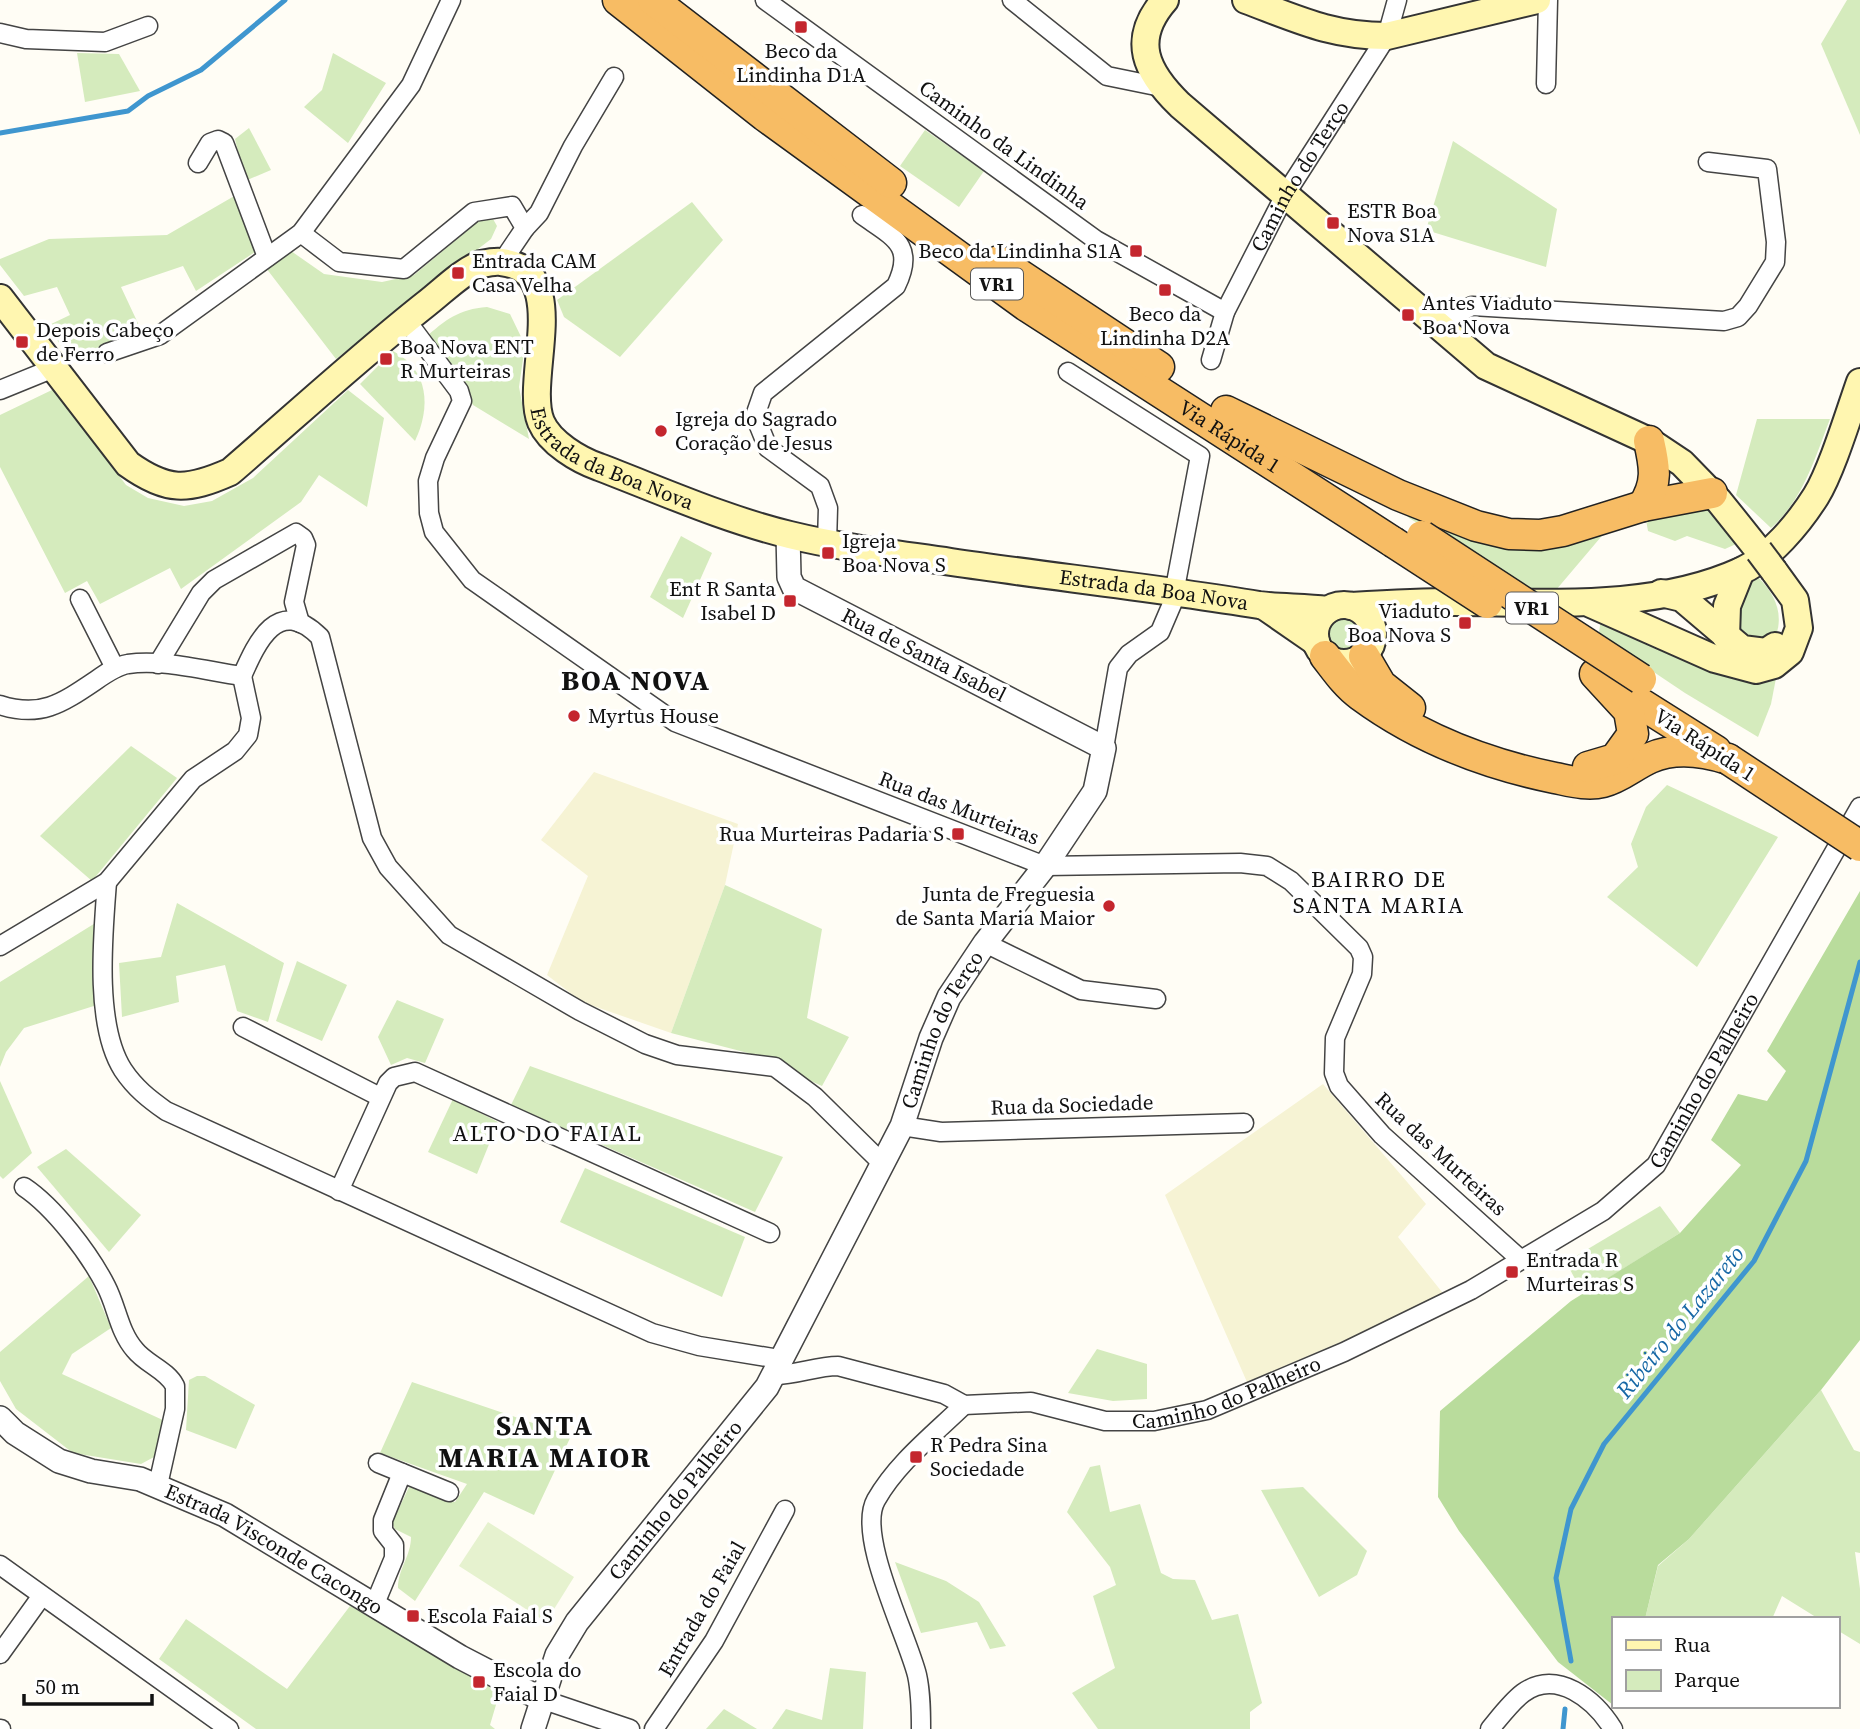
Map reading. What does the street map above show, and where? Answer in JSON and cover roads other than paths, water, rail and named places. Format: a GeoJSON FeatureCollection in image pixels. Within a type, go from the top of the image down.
{"type":"FeatureCollection","features":[{"type":"Feature","properties":{"kind":"highway","name":"Via Rápida 1"},"geometry":{"type":"LineString","coordinates":[[618,0],[765,116],[1028,307],[1408,539],[1617,684]]}},
{"type":"Feature","properties":{"kind":"highway","name":"Via Rápida 1"},"geometry":{"type":"LineString","coordinates":[[653,0],[864,163],[981,248],[1226,411],[1617,684],[1860,822]]}},
{"type":"Feature","properties":{"kind":"highway"},"geometry":{"type":"LineString","coordinates":[[1226,411],[1398,495],[1476,526],[1509,534],[1540,535],[1563,531],[1643,506],[1715,497]]}},
{"type":"Feature","properties":{"kind":"highway"},"geometry":{"type":"LineString","coordinates":[[1643,506],[1654,488],[1656,470],[1648,442]]}},
{"type":"Feature","properties":{"kind":"highway"},"geometry":{"type":"LineString","coordinates":[[1320,649],[1359,667],[1413,710],[1470,738],[1545,761],[1590,767],[1618,767],[1668,752],[1734,751]]}},
{"type":"Feature","properties":{"kind":"highway"},"geometry":{"type":"LineString","coordinates":[[1617,684],[1629,711],[1633,734],[1618,767]]}},
{"type":"Feature","properties":{"kind":"highway","name":"Via Rápida 1"},"geometry":{"type":"LineString","coordinates":[[1734,751],[1860,846]]}},
{"type":"Feature","properties":{"kind":"main road"},"geometry":{"type":"LineString","coordinates":[[1165,0],[1156,11],[1146,37],[1146,57],[1161,87],[1442,332],[1486,366],[1648,442],[1682,463],[1715,497],[1795,600],[1799,628],[1790,652],[1774,665],[1756,670],[1738,667],[1589,604]]}},
{"type":"Feature","properties":{"kind":"main road"},"geometry":{"type":"LineString","coordinates":[[1246,0],[1340,34],[1387,36],[1537,0]]}},
{"type":"Feature","properties":{"kind":"main road"},"geometry":{"type":"LineString","coordinates":[[0,298],[128,464],[150,480],[174,487],[199,486],[230,472],[406,320],[466,273],[483,263],[502,262]]}},
{"type":"Feature","properties":{"kind":"main road","name":"Estrada da Boa Nova"},"geometry":{"type":"LineString","coordinates":[[502,262],[526,271],[537,286],[542,302],[536,398],[541,423],[554,440],[587,463],[704,510],[827,543],[1059,577],[1173,590],[1264,606],[1339,608],[1405,603],[1660,607],[1680,596],[1729,583],[1779,542],[1816,495],[1856,405],[1860,382]]}},
{"type":"Feature","properties":{"kind":"main road"},"geometry":{"type":"LineString","coordinates":[[1726,637],[1727,606],[1741,571]]}},
{"type":"Feature","properties":{"kind":"main road"},"geometry":{"type":"LineString","coordinates":[[1680,596],[1726,637],[1752,652],[1766,652],[1777,645],[1788,622],[1779,580]]}},
{"type":"Feature","properties":{"kind":"main road"},"geometry":{"type":"LineString","coordinates":[[1680,596],[1689,645]]}},
{"type":"Feature","properties":{"kind":"main road"},"geometry":{"type":"LineString","coordinates":[[1373,627],[1405,603]]}},
{"type":"Feature","properties":{"kind":"main road","name":"Estrada da Boa Nova"},"geometry":{"type":"LineString","coordinates":[[1264,606],[1320,649]]}},
{"type":"Feature","properties":{"kind":"main road"},"geometry":{"type":"LineString","coordinates":[[1320,649],[1316,626],[1339,608],[1363,611],[1373,627],[1373,639],[1359,667]]}},
{"type":"Feature","properties":{"kind":"street"},"geometry":{"type":"LineString","coordinates":[[107,353],[160,335],[301,233],[411,85],[451,0]]}},
{"type":"Feature","properties":{"kind":"street","name":"Caminho da Lindinha"},"geometry":{"type":"LineString","coordinates":[[765,0],[1096,240],[1225,312]]}},
{"type":"Feature","properties":{"kind":"street"},"geometry":{"type":"LineString","coordinates":[[1012,0],[1107,76],[1161,87]]}},
{"type":"Feature","properties":{"kind":"street","name":"Caminho do Terço"},"geometry":{"type":"LineString","coordinates":[[1211,360],[1225,312],[1285,195],[1387,36],[1397,0]]}},
{"type":"Feature","properties":{"kind":"street"},"geometry":{"type":"LineString","coordinates":[[1546,84],[1548,0]]}},
{"type":"Feature","properties":{"kind":"street"},"geometry":{"type":"LineString","coordinates":[[0,33],[26,38],[105,42],[148,26]]}},
{"type":"Feature","properties":{"kind":"street"},"geometry":{"type":"LineString","coordinates":[[502,262],[544,204],[573,146],[614,77]]}},
{"type":"Feature","properties":{"kind":"street"},"geometry":{"type":"LineString","coordinates":[[198,163],[210,143],[218,140],[224,143],[267,257]]}},
{"type":"Feature","properties":{"kind":"street"},"geometry":{"type":"LineString","coordinates":[[1442,332],[1453,315],[1472,306],[1724,321],[1738,317],[1748,306],[1775,262],[1776,242],[1767,169],[1708,162]]}},
{"type":"Feature","properties":{"kind":"street"},"geometry":{"type":"LineString","coordinates":[[301,233],[339,262],[404,269],[474,212],[512,206],[525,228]]}},
{"type":"Feature","properties":{"kind":"street"},"geometry":{"type":"LineString","coordinates":[[827,543],[828,508],[820,486],[768,448],[755,416],[763,393],[896,286],[904,270],[904,254],[898,241],[862,215]]}},
{"type":"Feature","properties":{"kind":"street","name":"Rua das Murteiras"},"geometry":{"type":"LineString","coordinates":[[406,320],[459,391],[462,401],[435,458],[428,481],[429,513],[435,532],[450,556],[472,580],[675,722],[1045,866],[1240,863],[1266,866],[1291,880],[1359,948],[1363,957],[1362,974],[1335,1038],[1334,1073],[1339,1086],[1382,1135],[1520,1259]]}},
{"type":"Feature","properties":{"kind":"street"},"geometry":{"type":"LineString","coordinates":[[0,390],[54,368]]}},
{"type":"Feature","properties":{"kind":"street","name":"Caminho do Terço"},"geometry":{"type":"LineString","coordinates":[[775,1367],[902,1126],[931,1038],[949,997],[985,943],[1045,866],[1095,791],[1118,668],[1129,654],[1160,632],[1172,604],[1200,456],[1068,372]]}},
{"type":"Feature","properties":{"kind":"street"},"geometry":{"type":"LineString","coordinates":[[158,664],[201,593],[214,580],[296,533],[303,538],[306,545],[294,602],[300,623]]}},
{"type":"Feature","properties":{"kind":"street","name":"Rua de Santa Isabel"},"geometry":{"type":"LineString","coordinates":[[788,534],[789,576],[794,588],[1104,748]]}},
{"type":"Feature","properties":{"kind":"street"},"geometry":{"type":"LineString","coordinates":[[80,599],[115,668]]}},
{"type":"Feature","properties":{"kind":"street"},"geometry":{"type":"LineString","coordinates":[[0,946],[107,882],[193,779],[235,751],[248,735],[251,718],[242,676],[260,636],[271,627],[286,622],[300,623],[320,637],[372,838],[388,867],[449,934],[580,1011],[645,1044],[677,1055],[775,1067],[815,1097],[883,1164]]}},
{"type":"Feature","properties":{"kind":"street"},"geometry":{"type":"LineString","coordinates":[[0,705],[29,712],[45,710],[115,668],[158,664],[242,676]]}},
{"type":"Feature","properties":{"kind":"street","name":"Caminho do Palheiro"},"geometry":{"type":"LineString","coordinates":[[533,1729],[557,1654],[577,1622],[759,1398],[775,1367],[794,1375],[820,1366],[838,1366],[944,1394],[964,1405],[1031,1402],[1105,1421],[1130,1423],[1207,1410],[1345,1352],[1471,1290],[1603,1211],[1656,1165],[1860,807]]}},
{"type":"Feature","properties":{"kind":"street"},"geometry":{"type":"LineString","coordinates":[[107,882],[103,950],[112,1047],[139,1091],[166,1111],[652,1334],[775,1367]]}},
{"type":"Feature","properties":{"kind":"street"},"geometry":{"type":"LineString","coordinates":[[985,943],[1081,990],[1156,999]]}},
{"type":"Feature","properties":{"kind":"street"},"geometry":{"type":"LineString","coordinates":[[243,1027],[380,1097]]}},
{"type":"Feature","properties":{"kind":"street"},"geometry":{"type":"LineString","coordinates":[[339,1191],[380,1097],[394,1077],[415,1072],[770,1233]]}},
{"type":"Feature","properties":{"kind":"street","name":"Rua da Sociedade"},"geometry":{"type":"LineString","coordinates":[[902,1126],[941,1132],[1244,1123]]}},
{"type":"Feature","properties":{"kind":"street"},"geometry":{"type":"LineString","coordinates":[[24,1187],[42,1199],[93,1264],[107,1287],[125,1335],[135,1351],[175,1385],[175,1409],[158,1485]]}},
{"type":"Feature","properties":{"kind":"street"},"geometry":{"type":"LineString","coordinates":[[921,1729],[917,1676],[874,1547],[871,1524],[875,1502],[903,1464],[964,1405]]}},
{"type":"Feature","properties":{"kind":"street","name":"Estrada Visconde Cacongo"},"geometry":{"type":"LineString","coordinates":[[0,1418],[15,1433],[59,1461],[158,1485],[225,1516],[374,1606],[541,1699]]}},
{"type":"Feature","properties":{"kind":"street"},"geometry":{"type":"LineString","coordinates":[[378,1463],[449,1492]]}},
{"type":"Feature","properties":{"kind":"street"},"geometry":{"type":"LineString","coordinates":[[374,1606],[394,1558],[394,1545],[383,1531],[383,1520],[402,1473]]}},
{"type":"Feature","properties":{"kind":"street","name":"Entrada do Faial"},"geometry":{"type":"LineString","coordinates":[[654,1729],[714,1641],[785,1510]]}},
{"type":"Feature","properties":{"kind":"street"},"geometry":{"type":"LineString","coordinates":[[0,1565],[41,1597],[229,1729]]}},
{"type":"Feature","properties":{"kind":"street"},"geometry":{"type":"LineString","coordinates":[[0,1654],[41,1597]]}},
{"type":"Feature","properties":{"kind":"street"},"geometry":{"type":"LineString","coordinates":[[1490,1729],[1523,1693],[1542,1684],[1573,1688],[1599,1711],[1613,1728]]}},
{"type":"Feature","properties":{"kind":"street"},"geometry":{"type":"LineString","coordinates":[[541,1699],[630,1729]]}},
{"type":"Feature","properties":{"kind":"waterway"},"geometry":{"type":"LineString","coordinates":[[0,133],[128,111],[148,96],[201,70],[285,0]]}},
{"type":"Feature","properties":{"kind":"waterway","name":"Ribeiro do Lazareto"},"geometry":{"type":"LineString","coordinates":[[1571,1661],[1556,1578],[1571,1509],[1604,1444],[1754,1261],[1806,1161],[1860,962]]}},
{"type":"Feature","properties":{"kind":"waterway","name":"Ribeiro do Lazareto"},"geometry":{"type":"LineString","coordinates":[[1563,1729],[1565,1709]]}},
{"type":"Feature","properties":{"kind":"place","name":"Beco da Lindinha D1A"},"geometry":{"type":"Point","coordinates":[801,27]}},
{"type":"Feature","properties":{"kind":"place","name":"ESTR Boa Nova S1A"},"geometry":{"type":"Point","coordinates":[1333,223]}},
{"type":"Feature","properties":{"kind":"place","name":"Beco da Lindinha S1A"},"geometry":{"type":"Point","coordinates":[1136,251]}},
{"type":"Feature","properties":{"kind":"place","name":"Entrada CAM Casa Velha"},"geometry":{"type":"Point","coordinates":[458,273]}},
{"type":"Feature","properties":{"kind":"place","name":"Beco da Lindinha D2A"},"geometry":{"type":"Point","coordinates":[1165,290]}},
{"type":"Feature","properties":{"kind":"place","name":"Antes Viaduto Boa Nova"},"geometry":{"type":"Point","coordinates":[1408,315]}},
{"type":"Feature","properties":{"kind":"place","name":"Depois Cabeço de Ferro"},"geometry":{"type":"Point","coordinates":[22,342]}},
{"type":"Feature","properties":{"kind":"place","name":"Boa Nova ENT R Murteiras"},"geometry":{"type":"Point","coordinates":[386,359]}},
{"type":"Feature","properties":{"kind":"place","name":"Igreja do Sagrado Coração de Jesus"},"geometry":{"type":"Point","coordinates":[661,431]}},
{"type":"Feature","properties":{"kind":"place","name":"Igreja Boa Nova S"},"geometry":{"type":"Point","coordinates":[828,553]}},
{"type":"Feature","properties":{"kind":"place","name":"Ent R Santa Isabel D"},"geometry":{"type":"Point","coordinates":[790,601]}},
{"type":"Feature","properties":{"kind":"place","name":"Viaduto Boa Nova S"},"geometry":{"type":"Point","coordinates":[1465,623]}},
{"type":"Feature","properties":{"kind":"place","name":"Myrtus House"},"geometry":{"type":"Point","coordinates":[574,716]}},
{"type":"Feature","properties":{"kind":"place","name":"Rua Murteiras Padaria S"},"geometry":{"type":"Point","coordinates":[958,834]}},
{"type":"Feature","properties":{"kind":"place","name":"Junta de Freguesia de Santa Maria Maior"},"geometry":{"type":"Point","coordinates":[1109,906]}},
{"type":"Feature","properties":{"kind":"place","name":"Entrada R Murteiras S"},"geometry":{"type":"Point","coordinates":[1512,1272]}},
{"type":"Feature","properties":{"kind":"place","name":"R Pedra Sina Sociedade"},"geometry":{"type":"Point","coordinates":[916,1457]}},
{"type":"Feature","properties":{"kind":"place","name":"Escola Faial S"},"geometry":{"type":"Point","coordinates":[413,1616]}},
{"type":"Feature","properties":{"kind":"place","name":"Escola do Faial D"},"geometry":{"type":"Point","coordinates":[479,1682]}},
{"type":"Feature","properties":{"kind":"district","name":"BOA NOVA"},"geometry":{"type":"Point","coordinates":[636,680]}},
{"type":"Feature","properties":{"kind":"district","name":"BAIRRO DE SANTA MARIA"},"geometry":{"type":"Point","coordinates":[1379,892]}},
{"type":"Feature","properties":{"kind":"district","name":"ALTO DO FAIAL"},"geometry":{"type":"Point","coordinates":[548,1133]}},
{"type":"Feature","properties":{"kind":"district","name":"SANTA MARIA MAIOR"},"geometry":{"type":"Point","coordinates":[545,1441]}}]}
